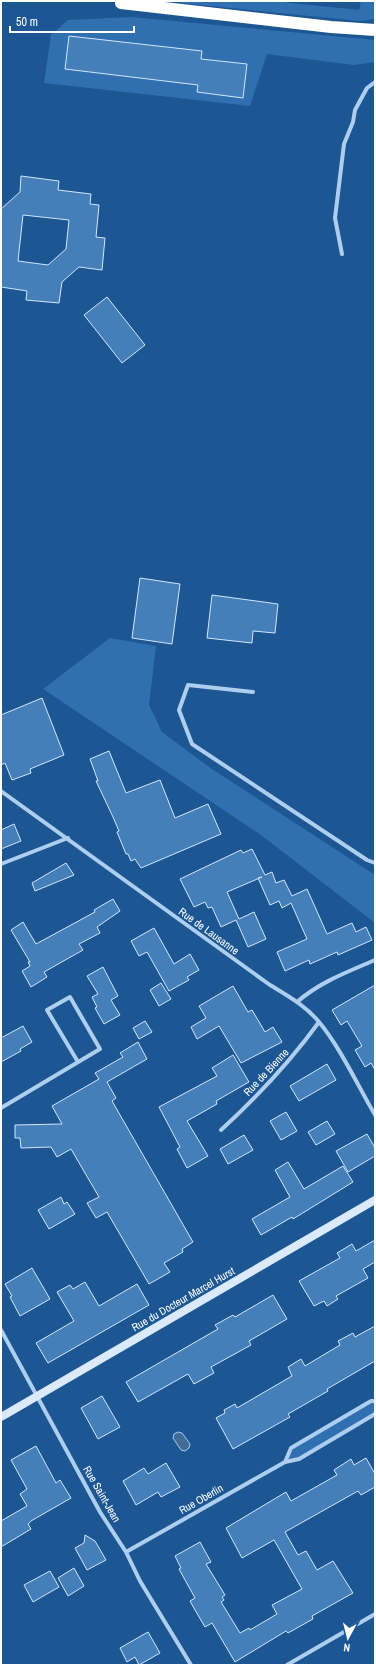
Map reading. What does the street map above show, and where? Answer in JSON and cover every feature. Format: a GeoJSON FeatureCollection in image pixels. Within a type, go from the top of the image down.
{"type":"FeatureCollection","features":[{"type":"Feature","properties":{"kind":"highway"},"geometry":{"type":"LineString","coordinates":[[121,3],[331,28],[375,30]]}},
{"type":"Feature","properties":{"kind":"street"},"geometry":{"type":"LineString","coordinates":[[342,254],[335,218],[344,144],[353,122],[355,110],[367,88],[375,82]]}},
{"type":"Feature","properties":{"kind":"street"},"geometry":{"type":"LineString","coordinates":[[253,692],[188,685],[179,710],[192,744],[354,852],[375,864]]}},
{"type":"Feature","properties":{"kind":"street","name":"Rue de Lausanne"},"geometry":{"type":"LineString","coordinates":[[1,791],[68,838],[270,986],[297,1002],[319,1022],[375,1115]]}},
{"type":"Feature","properties":{"kind":"street"},"geometry":{"type":"LineString","coordinates":[[1,864],[68,838]]}},
{"type":"Feature","properties":{"kind":"street"},"geometry":{"type":"LineString","coordinates":[[297,1002],[310,990],[330,979],[375,960]]}},
{"type":"Feature","properties":{"kind":"street"},"geometry":{"type":"LineString","coordinates":[[1,1108],[100,1049],[70,997],[47,1010],[78,1062]]}},
{"type":"Feature","properties":{"kind":"street","name":"Rue de Bienne"},"geometry":{"type":"LineString","coordinates":[[221,1130],[259,1095],[293,1057],[319,1022]]}},
{"type":"Feature","properties":{"kind":"street","name":"Rue du Docteur Marcel Hurst"},"geometry":{"type":"LineString","coordinates":[[1,1417],[375,1200]]}},
{"type":"Feature","properties":{"kind":"street","name":"Rue Saint-Jean"},"geometry":{"type":"LineString","coordinates":[[1,1330],[100,1512],[126,1552],[140,1581],[190,1665]]}},
{"type":"Feature","properties":{"kind":"street","name":"Rue Oberlin"},"geometry":{"type":"LineString","coordinates":[[285,1462],[291,1448],[375,1400]]}},
{"type":"Feature","properties":{"kind":"street","name":"Rue Oberlin"},"geometry":{"type":"LineString","coordinates":[[126,1552],[285,1462],[299,1459],[375,1414]]}},
{"type":"Feature","properties":{"kind":"street"},"geometry":{"type":"LineString","coordinates":[[287,1665],[375,1614]]}},
{"type":"Feature","properties":{"kind":"shaded area"},"geometry":{"type":"Polygon","coordinates":[[[182,1],[273,1],[359,10],[361,1],[375,1],[375,19],[359,21],[181,3],[182,1]]]}},
{"type":"Feature","properties":{"kind":"shaded area"},"geometry":{"type":"Polygon","coordinates":[[[131,17],[375,40],[375,62],[354,65],[267,54],[250,106],[44,83],[51,35],[68,20],[131,17]]]}},
{"type":"Feature","properties":{"kind":"shaded area"},"geometry":{"type":"Polygon","coordinates":[[[110,638],[156,646],[149,705],[162,732],[212,769],[375,875],[375,923],[261,835],[43,689],[110,638]]]}},
{"type":"Feature","properties":{"kind":"shaded area"},"geometry":{"type":"Polygon","coordinates":[[[375,1401],[375,1414],[299,1459],[285,1462],[291,1448],[375,1401]]]}},
{"type":"Feature","properties":{"kind":"shaded area"},"geometry":{"type":"Polygon","coordinates":[[[178,1432],[182,1433],[190,1444],[189,1448],[185,1451],[181,1450],[173,1438],[174,1434],[178,1432]]]}},
{"type":"Feature","properties":{"kind":"building"},"geometry":{"type":"Polygon","coordinates":[[[69,36],[202,51],[201,59],[247,64],[243,98],[197,92],[198,85],[65,69],[69,36]]]}},
{"type":"Feature","properties":{"kind":"building"},"geometry":{"type":"Polygon","coordinates":[[[21,176],[59,181],[58,190],[91,194],[90,204],[99,205],[96,237],[105,238],[102,270],[79,267],[62,282],[59,303],[26,300],[27,291],[1,287],[1,209],[20,192],[21,176]],[[23,215],[18,261],[48,265],[66,249],[69,220],[23,215]]]}},
{"type":"Feature","properties":{"kind":"building"},"geometry":{"type":"Polygon","coordinates":[[[107,297],[145,345],[122,363],[84,315],[107,297]]]}},
{"type":"Feature","properties":{"kind":"building"},"geometry":{"type":"Polygon","coordinates":[[[140,578],[180,584],[172,644],[132,638],[140,578]]]}},
{"type":"Feature","properties":{"kind":"building"},"geometry":{"type":"Polygon","coordinates":[[[212,595],[278,604],[275,633],[253,631],[252,643],[207,638],[212,595]]]}},
{"type":"Feature","properties":{"kind":"building"},"geometry":{"type":"Polygon","coordinates":[[[42,698],[64,755],[30,769],[31,773],[12,780],[5,763],[1,765],[1,715],[42,698]]]}},
{"type":"Feature","properties":{"kind":"building"},"geometry":{"type":"Polygon","coordinates":[[[109,751],[126,793],[160,780],[175,818],[208,804],[221,834],[141,868],[135,859],[131,861],[128,854],[126,854],[117,832],[119,831],[96,781],[98,781],[90,759],[109,751]]]}},
{"type":"Feature","properties":{"kind":"building"},"geometry":{"type":"Polygon","coordinates":[[[14,824],[21,841],[1,849],[1,830],[14,824]]]}},
{"type":"Feature","properties":{"kind":"building"},"geometry":{"type":"Polygon","coordinates":[[[252,849],[265,875],[272,872],[276,883],[284,880],[292,896],[307,889],[327,934],[352,923],[356,932],[366,927],[372,940],[338,955],[337,952],[310,964],[309,960],[285,971],[277,952],[307,939],[291,903],[282,908],[279,901],[270,905],[258,879],[227,892],[239,919],[254,912],[266,939],[248,947],[236,920],[221,927],[212,907],[208,908],[205,902],[194,907],[180,879],[241,850],[243,853],[252,849]]]}},
{"type":"Feature","properties":{"kind":"building"},"geometry":{"type":"Polygon","coordinates":[[[66,863],[74,875],[35,891],[32,883],[66,863]]]}},
{"type":"Feature","properties":{"kind":"building"},"geometry":{"type":"Polygon","coordinates":[[[113,899],[120,911],[97,927],[100,933],[79,944],[83,950],[44,972],[47,977],[31,987],[22,971],[30,966],[28,962],[30,962],[11,930],[23,922],[36,944],[95,912],[94,910],[113,899]]]}},
{"type":"Feature","properties":{"kind":"building"},"geometry":{"type":"Polygon","coordinates":[[[154,928],[174,964],[190,954],[199,970],[187,977],[189,980],[169,991],[147,952],[139,956],[131,941],[154,928]]]}},
{"type":"Feature","properties":{"kind":"building"},"geometry":{"type":"Polygon","coordinates":[[[103,967],[118,996],[111,1000],[120,1015],[104,1024],[95,1008],[97,1007],[92,997],[98,994],[87,976],[103,967]]]}},
{"type":"Feature","properties":{"kind":"building"},"geometry":{"type":"Polygon","coordinates":[[[161,983],[171,999],[159,1006],[150,990],[161,983]]]}},
{"type":"Feature","properties":{"kind":"building"},"geometry":{"type":"Polygon","coordinates":[[[375,985],[375,1070],[371,1063],[365,1067],[355,1050],[362,1046],[347,1021],[341,1025],[332,1010],[375,985]]]}},
{"type":"Feature","properties":{"kind":"building"},"geometry":{"type":"Polygon","coordinates":[[[233,986],[248,1012],[252,1010],[265,1032],[273,1027],[282,1042],[241,1063],[219,1026],[197,1039],[191,1027],[206,1018],[199,1006],[233,986]]]}},
{"type":"Feature","properties":{"kind":"building"},"geometry":{"type":"Polygon","coordinates":[[[145,1021],[152,1032],[139,1039],[133,1028],[145,1021]]]}},
{"type":"Feature","properties":{"kind":"building"},"geometry":{"type":"Polygon","coordinates":[[[23,1026],[32,1042],[20,1049],[21,1051],[1,1062],[1,1038],[23,1026]]]}},
{"type":"Feature","properties":{"kind":"building"},"geometry":{"type":"Polygon","coordinates":[[[138,1042],[147,1059],[107,1082],[116,1098],[112,1101],[193,1242],[182,1249],[183,1252],[164,1263],[170,1272],[149,1284],[107,1212],[96,1218],[87,1203],[99,1197],[71,1149],[57,1157],[51,1147],[21,1148],[20,1138],[15,1138],[15,1125],[62,1124],[52,1106],[99,1079],[95,1073],[123,1057],[120,1053],[138,1042]]]}},
{"type":"Feature","properties":{"kind":"building"},"geometry":{"type":"Polygon","coordinates":[[[233,1055],[249,1082],[216,1101],[217,1104],[187,1121],[208,1156],[187,1168],[177,1149],[180,1147],[159,1107],[217,1076],[212,1068],[233,1055]]]}},
{"type":"Feature","properties":{"kind":"building"},"geometry":{"type":"Polygon","coordinates":[[[327,1064],[336,1080],[299,1101],[290,1086],[327,1064]]]}},
{"type":"Feature","properties":{"kind":"building"},"geometry":{"type":"Polygon","coordinates":[[[286,1112],[297,1131],[281,1140],[270,1121],[286,1112]]]}},
{"type":"Feature","properties":{"kind":"building"},"geometry":{"type":"Polygon","coordinates":[[[327,1121],[335,1134],[316,1145],[308,1132],[327,1121]]]}},
{"type":"Feature","properties":{"kind":"building"},"geometry":{"type":"Polygon","coordinates":[[[367,1134],[375,1148],[375,1156],[348,1172],[336,1151],[367,1134]]]}},
{"type":"Feature","properties":{"kind":"building"},"geometry":{"type":"Polygon","coordinates":[[[244,1135],[253,1150],[228,1164],[220,1149],[244,1135]]]}},
{"type":"Feature","properties":{"kind":"building"},"geometry":{"type":"Polygon","coordinates":[[[288,1162],[304,1189],[343,1166],[353,1182],[293,1219],[292,1217],[261,1235],[252,1219],[290,1197],[275,1170],[288,1162]]]}},
{"type":"Feature","properties":{"kind":"building"},"geometry":{"type":"Polygon","coordinates":[[[61,1197],[64,1204],[67,1202],[75,1214],[49,1229],[38,1210],[61,1197]]]}},
{"type":"Feature","properties":{"kind":"building"},"geometry":{"type":"Polygon","coordinates":[[[375,1240],[375,1262],[363,1269],[368,1278],[336,1296],[338,1299],[327,1306],[324,1301],[314,1306],[299,1281],[340,1258],[337,1253],[352,1244],[356,1251],[375,1240]]]}},
{"type":"Feature","properties":{"kind":"building"},"geometry":{"type":"Polygon","coordinates":[[[32,1268],[50,1299],[20,1316],[10,1297],[12,1296],[5,1284],[32,1268]]]}},
{"type":"Feature","properties":{"kind":"building"},"geometry":{"type":"Polygon","coordinates":[[[85,1282],[99,1306],[137,1284],[149,1305],[48,1363],[36,1343],[74,1321],[57,1292],[70,1285],[73,1289],[85,1282]]]}},
{"type":"Feature","properties":{"kind":"building"},"geometry":{"type":"Polygon","coordinates":[[[273,1295],[287,1319],[249,1341],[251,1345],[211,1367],[214,1373],[194,1384],[188,1374],[138,1402],[126,1382],[218,1329],[215,1325],[233,1315],[235,1317],[273,1295]]]}},
{"type":"Feature","properties":{"kind":"building"},"geometry":{"type":"Polygon","coordinates":[[[375,1326],[375,1361],[288,1414],[290,1417],[233,1449],[216,1418],[225,1413],[224,1410],[235,1404],[237,1408],[292,1376],[288,1367],[301,1359],[305,1366],[340,1345],[338,1341],[353,1333],[355,1337],[375,1326]]]}},
{"type":"Feature","properties":{"kind":"building"},"geometry":{"type":"Polygon","coordinates":[[[102,1396],[120,1427],[98,1439],[81,1408],[102,1396]]]}},
{"type":"Feature","properties":{"kind":"building"},"geometry":{"type":"Polygon","coordinates":[[[36,1446],[56,1483],[60,1480],[71,1498],[31,1521],[28,1524],[31,1529],[1,1547],[1,1521],[27,1506],[20,1494],[27,1489],[11,1460],[36,1446]]]}},
{"type":"Feature","properties":{"kind":"building"},"geometry":{"type":"Polygon","coordinates":[[[366,1458],[375,1474],[375,1487],[361,1495],[358,1491],[285,1532],[298,1555],[306,1551],[317,1570],[333,1561],[353,1593],[312,1616],[313,1619],[288,1633],[286,1631],[235,1662],[212,1623],[205,1627],[195,1610],[190,1601],[195,1598],[179,1569],[181,1568],[175,1556],[200,1542],[211,1562],[206,1564],[225,1595],[222,1597],[224,1600],[221,1602],[240,1633],[249,1628],[250,1630],[277,1614],[272,1605],[302,1589],[274,1540],[242,1558],[226,1528],[286,1492],[291,1501],[337,1475],[334,1470],[351,1459],[354,1465],[366,1458]]]}},
{"type":"Feature","properties":{"kind":"building"},"geometry":{"type":"Polygon","coordinates":[[[166,1463],[180,1487],[161,1497],[158,1492],[136,1505],[123,1481],[144,1468],[148,1474],[166,1463]]]}},
{"type":"Feature","properties":{"kind":"building"},"geometry":{"type":"Polygon","coordinates":[[[85,1535],[95,1541],[106,1560],[87,1570],[75,1548],[84,1543],[85,1535]]]}},
{"type":"Feature","properties":{"kind":"building"},"geometry":{"type":"Polygon","coordinates":[[[74,1568],[84,1586],[68,1596],[58,1578],[74,1568]]]}},
{"type":"Feature","properties":{"kind":"building"},"geometry":{"type":"Polygon","coordinates":[[[50,1571],[59,1587],[33,1602],[24,1585],[50,1571]]]}},
{"type":"Feature","properties":{"kind":"building"},"geometry":{"type":"Polygon","coordinates":[[[148,1632],[160,1653],[139,1665],[135,1657],[127,1662],[120,1648],[148,1632]]]}}]}
